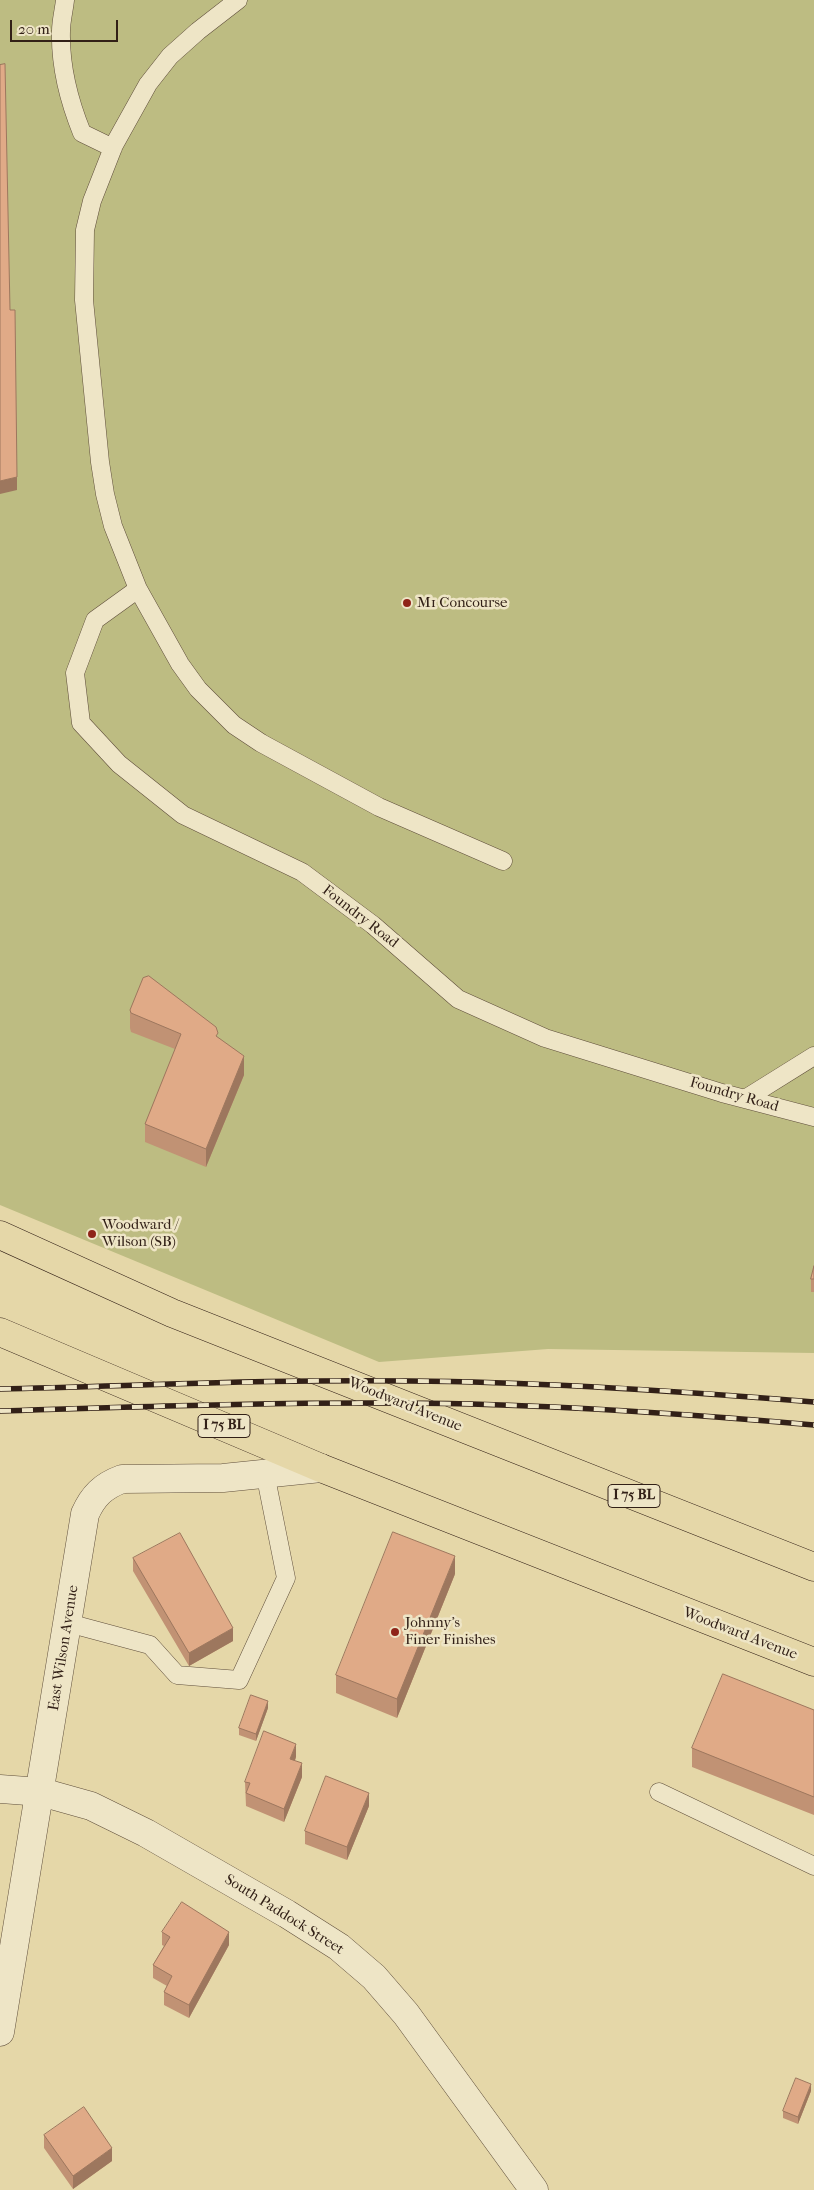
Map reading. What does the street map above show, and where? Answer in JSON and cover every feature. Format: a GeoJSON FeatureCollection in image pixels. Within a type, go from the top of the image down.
{"type":"FeatureCollection","features":[{"type":"Feature","properties":{"kind":"main road","name":"Woodward Avenue"},"geometry":{"type":"LineString","coordinates":[[0,1235],[172,1312],[814,1567]]}},
{"type":"Feature","properties":{"kind":"main road","name":"Woodward Avenue"},"geometry":{"type":"LineString","coordinates":[[0,1332],[321,1468],[814,1662]]}},
{"type":"Feature","properties":{"kind":"street","name":"East Wilson Avenue"},"geometry":{"type":"LineString","coordinates":[[0,2032],[41,1792],[85,1514],[90,1502],[109,1484],[122,1479],[223,1478],[321,1468]]}},
{"type":"Feature","properties":{"kind":"street","name":"South Paddock Street"},"geometry":{"type":"LineString","coordinates":[[0,1789],[41,1792],[91,1806],[146,1834],[304,1924],[350,1956],[374,1978],[406,2014],[534,2190]]}},
{"type":"Feature","properties":{"kind":"lane"},"geometry":{"type":"LineString","coordinates":[[65,0],[61,30],[65,77],[72,109],[82,133],[113,148]]}},
{"type":"Feature","properties":{"kind":"lane"},"geometry":{"type":"LineString","coordinates":[[238,0],[170,56],[148,84],[113,148],[92,201],[85,230],[84,300],[105,494],[124,558],[138,590],[180,664],[209,702],[234,725],[261,744],[379,807],[503,861]]}},
{"type":"Feature","properties":{"kind":"lane","name":"Foundry Road"},"geometry":{"type":"LineString","coordinates":[[138,590],[95,620],[75,673],[81,723],[119,764],[183,815],[302,872],[373,925],[458,999],[545,1038],[745,1099],[814,1117]]}},
{"type":"Feature","properties":{"kind":"lane"},"geometry":{"type":"LineString","coordinates":[[745,1099],[814,1056]]}},
{"type":"Feature","properties":{"kind":"lane"},"geometry":{"type":"LineString","coordinates":[[68,1623],[150,1645],[177,1675],[239,1680],[286,1578],[265,1473]]}},
{"type":"Feature","properties":{"kind":"lane"},"geometry":{"type":"LineString","coordinates":[[659,1792],[814,1866]]}},
{"type":"Feature","properties":{"kind":"shaded area","name":"M1 Concourse"},"geometry":{"type":"Polygon","coordinates":[[[0,0],[814,0],[814,1353],[548,1349],[379,1362],[0,1205],[0,0]]]}},
{"type":"Feature","properties":{"kind":"building"},"geometry":{"type":"Polygon","coordinates":[[[5,64],[10,310],[15,310],[17,477],[0,481],[0,65],[5,64]]]}},
{"type":"Feature","properties":{"kind":"building"},"geometry":{"type":"Polygon","coordinates":[[[149,976],[216,1027],[218,1033],[216,1036],[244,1056],[206,1149],[145,1124],[181,1034],[131,1013],[130,1010],[143,978],[149,976]]]}},
{"type":"Feature","properties":{"kind":"building"},"geometry":{"type":"Polygon","coordinates":[[[814,1266],[814,1279],[811,1279],[814,1266]]]}},
{"type":"Feature","properties":{"kind":"building"},"geometry":{"type":"Polygon","coordinates":[[[393,1532],[455,1556],[397,1699],[336,1675],[393,1532]]]}},
{"type":"Feature","properties":{"kind":"building"},"geometry":{"type":"Polygon","coordinates":[[[180,1533],[233,1628],[189,1653],[133,1558],[180,1533]]]}},
{"type":"Feature","properties":{"kind":"building"},"geometry":{"type":"Polygon","coordinates":[[[723,1674],[814,1710],[814,1797],[692,1748],[723,1674]]]}},
{"type":"Feature","properties":{"kind":"building"},"geometry":{"type":"Polygon","coordinates":[[[251,1695],[268,1701],[256,1734],[239,1728],[251,1695]]]}},
{"type":"Feature","properties":{"kind":"building"},"geometry":{"type":"Polygon","coordinates":[[[264,1731],[296,1744],[290,1759],[302,1763],[284,1809],[246,1793],[250,1783],[245,1782],[264,1731]]]}},
{"type":"Feature","properties":{"kind":"building"},"geometry":{"type":"Polygon","coordinates":[[[326,1776],[369,1793],[347,1847],[305,1831],[326,1776]]]}},
{"type":"Feature","properties":{"kind":"building"},"geometry":{"type":"Polygon","coordinates":[[[182,1902],[229,1932],[189,2005],[164,1992],[172,1976],[153,1965],[170,1937],[162,1932],[182,1902]]]}},
{"type":"Feature","properties":{"kind":"building"},"geometry":{"type":"Polygon","coordinates":[[[796,2078],[811,2084],[798,2117],[783,2111],[796,2078]]]}},
{"type":"Feature","properties":{"kind":"building"},"geometry":{"type":"Polygon","coordinates":[[[84,2107],[112,2148],[73,2176],[44,2135],[84,2107]]]}},
{"type":"Feature","properties":{"kind":"railway"},"geometry":{"type":"LineString","coordinates":[[0,1389],[307,1381],[460,1382],[612,1388],[814,1402]]}},
{"type":"Feature","properties":{"kind":"railway"},"geometry":{"type":"LineString","coordinates":[[0,1411],[294,1404],[471,1404],[642,1412],[814,1425]]}},
{"type":"Feature","properties":{"kind":"place","name":"M1 Concourse"},"geometry":{"type":"Point","coordinates":[407,603]}},
{"type":"Feature","properties":{"kind":"place","name":"Woodward / Wilson (SB)"},"geometry":{"type":"Point","coordinates":[92,1234]}},
{"type":"Feature","properties":{"kind":"place","name":"Johnny's Finer Finishes"},"geometry":{"type":"Point","coordinates":[395,1632]}}]}
